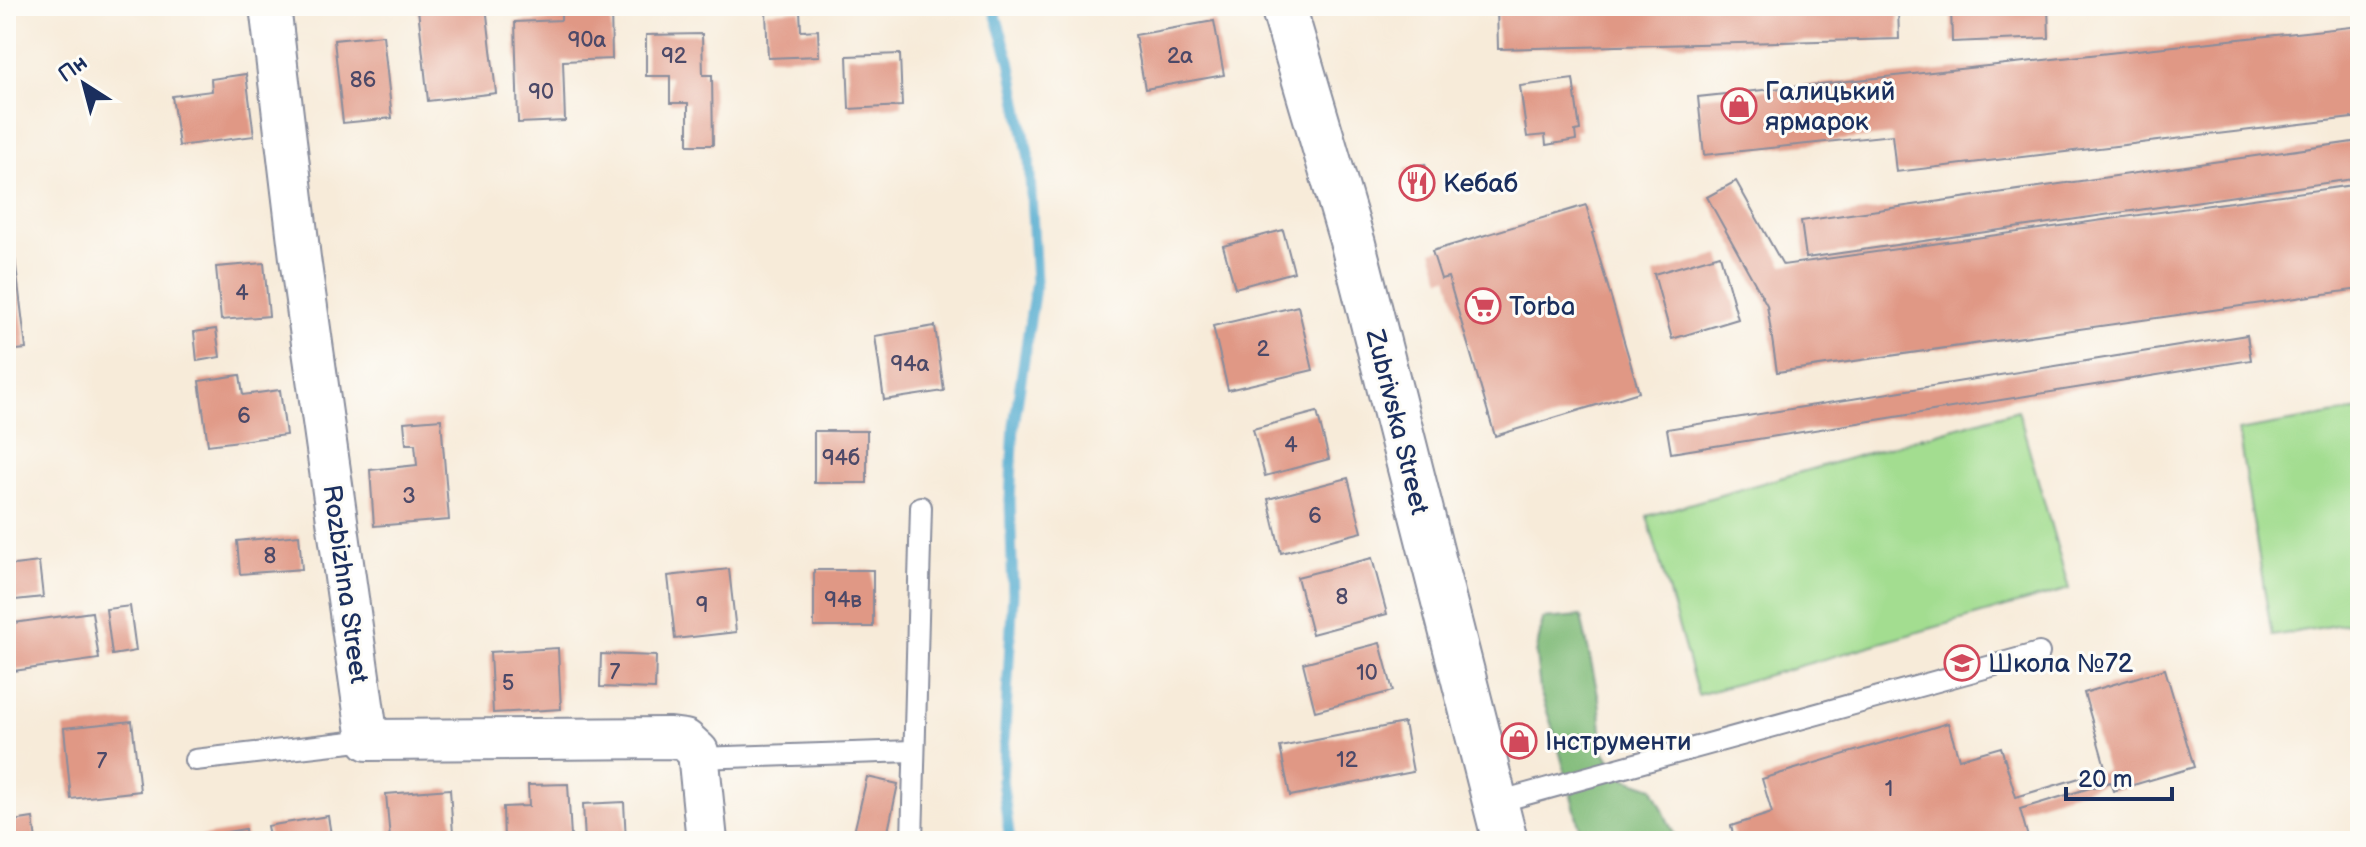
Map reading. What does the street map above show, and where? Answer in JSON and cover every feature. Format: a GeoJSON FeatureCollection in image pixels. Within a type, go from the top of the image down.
{"type":"FeatureCollection","features":[{"type":"Feature","properties":{"kind":"street","name":"Rozbizhna Street"},"geometry":{"type":"LineString","coordinates":[[270,6],[300,258],[368,740]]}},
{"type":"Feature","properties":{"kind":"street","name":"Zubrivska Street"},"geometry":{"type":"LineString","coordinates":[[1283,6],[1353,244],[1499,822]]}},
{"type":"Feature","properties":{"kind":"street"},"geometry":{"type":"LineString","coordinates":[[368,740],[685,740],[698,752],[707,841]]}},
{"type":"Feature","properties":{"kind":"lane"},"geometry":{"type":"LineString","coordinates":[[912,841],[921,507]]}},
{"type":"Feature","properties":{"kind":"lane"},"geometry":{"type":"LineString","coordinates":[[1499,822],[2039,653]]}},
{"type":"Feature","properties":{"kind":"lane"},"geometry":{"type":"LineString","coordinates":[[195,760],[368,740]]}},
{"type":"Feature","properties":{"kind":"lane"},"geometry":{"type":"LineString","coordinates":[[698,758],[913,751]]}},
{"type":"Feature","properties":{"kind":"green space"},"geometry":{"type":"Polygon","coordinates":[[[2018,410],[2069,589],[1698,695],[1647,516],[2018,410]]]}},
{"type":"Feature","properties":{"kind":"green space"},"geometry":{"type":"Polygon","coordinates":[[[2360,410],[2360,621],[2272,636],[2238,431],[2360,410]]]}},
{"type":"Feature","properties":{"kind":"green space"},"geometry":{"type":"Polygon","coordinates":[[[1581,616],[1599,699],[1604,751],[1621,777],[1653,788],[1677,841],[1583,841],[1556,738],[1540,691],[1536,654],[1543,619],[1581,616]]]}},
{"type":"Feature","properties":{"kind":"building"},"geometry":{"type":"Polygon","coordinates":[[[486,6],[496,93],[428,101],[418,9],[486,6]]]}},
{"type":"Feature","properties":{"kind":"building"},"geometry":{"type":"Polygon","coordinates":[[[611,6],[612,59],[563,61],[565,121],[518,123],[515,22],[561,20],[561,7],[611,6]]]}},
{"type":"Feature","properties":{"kind":"building"},"geometry":{"type":"Polygon","coordinates":[[[1497,6],[1898,6],[1899,39],[1498,49],[1497,6]]]}},
{"type":"Feature","properties":{"kind":"building"},"geometry":{"type":"Polygon","coordinates":[[[1951,6],[2048,6],[2049,38],[1952,42],[1951,6]]]}},
{"type":"Feature","properties":{"kind":"building"},"geometry":{"type":"Polygon","coordinates":[[[800,10],[801,31],[818,30],[819,56],[768,58],[766,12],[800,10]]]}},
{"type":"Feature","properties":{"kind":"building"},"geometry":{"type":"Polygon","coordinates":[[[1214,21],[1224,75],[1145,89],[1135,35],[1214,21]]]}},
{"type":"Feature","properties":{"kind":"building"},"geometry":{"type":"Polygon","coordinates":[[[2360,26],[2360,117],[1896,172],[1892,135],[1704,155],[1698,97],[2360,26]]]}},
{"type":"Feature","properties":{"kind":"building"},"geometry":{"type":"Polygon","coordinates":[[[702,34],[703,75],[712,75],[713,145],[688,145],[688,103],[670,103],[670,76],[646,76],[646,35],[702,34]]]}},
{"type":"Feature","properties":{"kind":"building"},"geometry":{"type":"Polygon","coordinates":[[[383,35],[392,118],[343,123],[334,40],[383,35]]]}},
{"type":"Feature","properties":{"kind":"building"},"geometry":{"type":"Polygon","coordinates":[[[900,54],[902,106],[849,109],[847,56],[900,54]]]}},
{"type":"Feature","properties":{"kind":"building"},"geometry":{"type":"Polygon","coordinates":[[[246,74],[254,136],[179,146],[172,96],[212,91],[211,79],[246,74]]]}},
{"type":"Feature","properties":{"kind":"building"},"geometry":{"type":"Polygon","coordinates":[[[1573,79],[1580,130],[1575,131],[1576,140],[1546,145],[1545,135],[1527,137],[1520,86],[1573,79]]]}},
{"type":"Feature","properties":{"kind":"building"},"geometry":{"type":"Polygon","coordinates":[[[2360,141],[2360,178],[1806,258],[1801,221],[2360,141]]]}},
{"type":"Feature","properties":{"kind":"building"},"geometry":{"type":"Polygon","coordinates":[[[1425,164],[1433,192],[1413,198],[1405,169],[1425,164]]]}},
{"type":"Feature","properties":{"kind":"building"},"geometry":{"type":"Polygon","coordinates":[[[1736,181],[1783,265],[2360,184],[2360,289],[1777,372],[1767,305],[1707,197],[1736,181]]]}},
{"type":"Feature","properties":{"kind":"building"},"geometry":{"type":"Polygon","coordinates":[[[1586,205],[1639,392],[1495,436],[1448,277],[1441,279],[1432,251],[1586,205]]]}},
{"type":"Feature","properties":{"kind":"building"},"geometry":{"type":"Polygon","coordinates":[[[1283,230],[1294,272],[1235,288],[1223,246],[1283,230]]]}},
{"type":"Feature","properties":{"kind":"building"},"geometry":{"type":"Polygon","coordinates":[[[14,250],[26,349],[6,351],[6,251],[14,250]]]}},
{"type":"Feature","properties":{"kind":"building"},"geometry":{"type":"Polygon","coordinates":[[[1720,255],[1738,319],[1672,339],[1654,274],[1720,255]]]}},
{"type":"Feature","properties":{"kind":"building"},"geometry":{"type":"Polygon","coordinates":[[[264,263],[269,316],[221,320],[216,267],[264,263]]]}},
{"type":"Feature","properties":{"kind":"building"},"geometry":{"type":"Polygon","coordinates":[[[1298,306],[1313,370],[1228,390],[1213,326],[1298,306]]]}},
{"type":"Feature","properties":{"kind":"building"},"geometry":{"type":"Polygon","coordinates":[[[935,326],[944,391],[884,400],[875,336],[935,326]]]}},
{"type":"Feature","properties":{"kind":"building"},"geometry":{"type":"Polygon","coordinates":[[[216,329],[220,357],[197,361],[194,332],[216,329]]]}},
{"type":"Feature","properties":{"kind":"building"},"geometry":{"type":"Polygon","coordinates":[[[2247,335],[2251,360],[1671,453],[1667,429],[2247,335]]]}},
{"type":"Feature","properties":{"kind":"building"},"geometry":{"type":"Polygon","coordinates":[[[240,375],[243,395],[280,390],[286,435],[208,445],[199,381],[240,375]]]}},
{"type":"Feature","properties":{"kind":"building"},"geometry":{"type":"Polygon","coordinates":[[[1317,412],[1329,459],[1265,476],[1253,429],[1317,412]]]}},
{"type":"Feature","properties":{"kind":"building"},"geometry":{"type":"Polygon","coordinates":[[[441,419],[449,520],[374,526],[370,470],[417,465],[415,444],[406,444],[404,422],[441,419]]]}},
{"type":"Feature","properties":{"kind":"building"},"geometry":{"type":"Polygon","coordinates":[[[814,431],[867,431],[867,483],[814,483],[814,431]]]}},
{"type":"Feature","properties":{"kind":"building"},"geometry":{"type":"Polygon","coordinates":[[[1348,478],[1362,532],[1281,553],[1268,499],[1348,478]]]}},
{"type":"Feature","properties":{"kind":"building"},"geometry":{"type":"Polygon","coordinates":[[[299,535],[302,569],[240,574],[237,541],[299,535]]]}},
{"type":"Feature","properties":{"kind":"building"},"geometry":{"type":"Polygon","coordinates":[[[1372,558],[1387,614],[1312,634],[1297,577],[1372,558]]]}},
{"type":"Feature","properties":{"kind":"building"},"geometry":{"type":"Polygon","coordinates":[[[39,562],[43,597],[6,601],[6,566],[39,562]]]}},
{"type":"Feature","properties":{"kind":"building"},"geometry":{"type":"Polygon","coordinates":[[[729,569],[736,632],[675,639],[668,576],[729,569]]]}},
{"type":"Feature","properties":{"kind":"building"},"geometry":{"type":"Polygon","coordinates":[[[814,570],[873,570],[873,627],[814,627],[814,570]]]}},
{"type":"Feature","properties":{"kind":"building"},"geometry":{"type":"Polygon","coordinates":[[[130,606],[136,651],[112,655],[106,609],[130,606]]]}},
{"type":"Feature","properties":{"kind":"building"},"geometry":{"type":"Polygon","coordinates":[[[92,612],[99,659],[6,672],[6,624],[92,612]]]}},
{"type":"Feature","properties":{"kind":"building"},"geometry":{"type":"Polygon","coordinates":[[[1380,643],[1393,691],[1315,711],[1303,663],[1380,643]]]}},
{"type":"Feature","properties":{"kind":"building"},"geometry":{"type":"Polygon","coordinates":[[[558,648],[561,709],[493,713],[490,652],[558,648]]]}},
{"type":"Feature","properties":{"kind":"building"},"geometry":{"type":"Polygon","coordinates":[[[601,654],[656,656],[655,689],[600,687],[601,654]]]}},
{"type":"Feature","properties":{"kind":"building"},"geometry":{"type":"Polygon","coordinates":[[[2165,669],[2194,767],[2113,791],[2110,782],[2020,809],[2029,841],[1735,841],[1731,826],[1772,813],[1762,779],[1948,723],[1959,759],[2001,747],[2016,797],[2106,770],[2084,693],[2165,669]]]}},
{"type":"Feature","properties":{"kind":"building"},"geometry":{"type":"Polygon","coordinates":[[[132,721],[140,791],[71,799],[64,728],[132,721]]]}},
{"type":"Feature","properties":{"kind":"building"},"geometry":{"type":"Polygon","coordinates":[[[1404,723],[1413,772],[1290,796],[1280,747],[1404,723]]]}},
{"type":"Feature","properties":{"kind":"building"},"geometry":{"type":"Polygon","coordinates":[[[867,777],[898,784],[886,841],[852,841],[867,777]]]}},
{"type":"Feature","properties":{"kind":"building"},"geometry":{"type":"Polygon","coordinates":[[[568,784],[571,837],[504,840],[503,807],[529,806],[528,785],[568,784]]]}},
{"type":"Feature","properties":{"kind":"building"},"geometry":{"type":"Polygon","coordinates":[[[450,789],[453,834],[390,839],[386,794],[450,789]]]}},
{"type":"Feature","properties":{"kind":"building"},"geometry":{"type":"Polygon","coordinates":[[[624,802],[626,841],[585,841],[583,804],[624,802]]]}},
{"type":"Feature","properties":{"kind":"building"},"geometry":{"type":"Polygon","coordinates":[[[328,816],[332,841],[270,841],[267,826],[328,816]]]}},
{"type":"Feature","properties":{"kind":"building"},"geometry":{"type":"Polygon","coordinates":[[[33,818],[36,841],[6,841],[6,822],[33,818]]]}},
{"type":"Feature","properties":{"kind":"building"},"geometry":{"type":"Polygon","coordinates":[[[245,829],[246,841],[185,841],[185,839],[245,829]]]}},
{"type":"Feature","properties":{"kind":"waterway"},"geometry":{"type":"LineString","coordinates":[[993,6],[1010,61],[1029,159],[1036,281],[1014,425],[1010,500],[1013,593],[1002,780],[1010,841]]}},
{"type":"Feature","properties":{"kind":"place","name":"Галицький ярмарок"},"geometry":{"type":"Point","coordinates":[1739,106]}},
{"type":"Feature","properties":{"kind":"place","name":"Кебаб"},"geometry":{"type":"Point","coordinates":[1417,183]}},
{"type":"Feature","properties":{"kind":"place","name":"Torba"},"geometry":{"type":"Point","coordinates":[1483,306]}},
{"type":"Feature","properties":{"kind":"place","name":"Школа №72"},"geometry":{"type":"Point","coordinates":[1962,663]}},
{"type":"Feature","properties":{"kind":"place","name":"Інструменти"},"geometry":{"type":"Point","coordinates":[1519,741]}}]}
